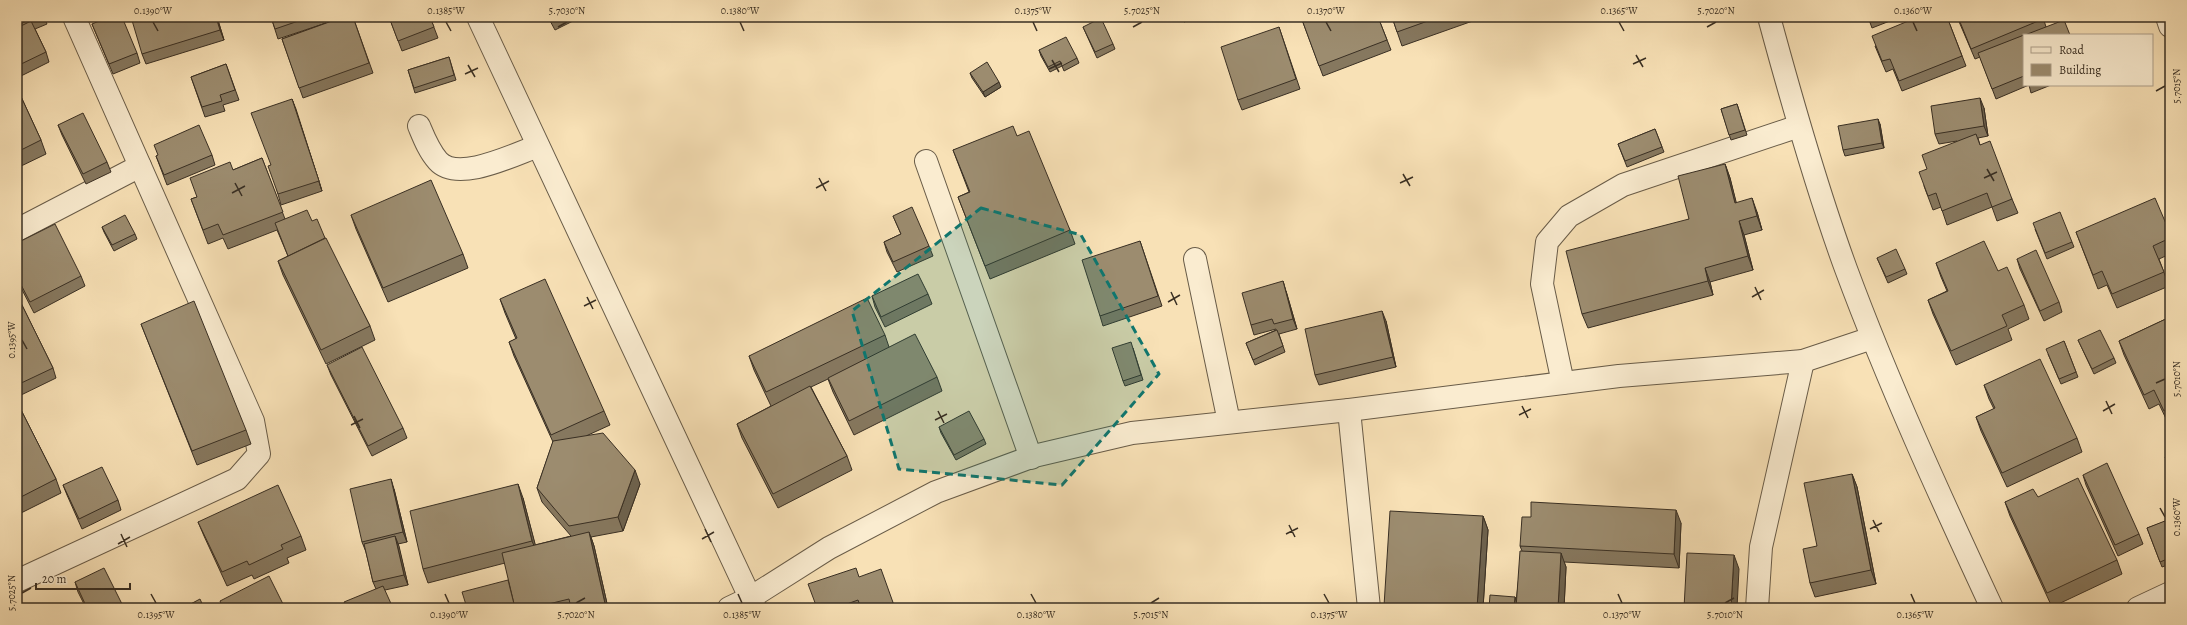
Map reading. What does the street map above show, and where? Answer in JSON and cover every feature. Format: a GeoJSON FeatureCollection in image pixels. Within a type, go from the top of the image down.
{"type":"FeatureCollection","features":[{"type":"Feature","properties":{"kind":"street"},"geometry":{"type":"LineString","coordinates":[[17,581],[237,479],[259,454],[254,421],[74,17]]}},
{"type":"Feature","properties":{"kind":"street"},"geometry":{"type":"LineString","coordinates":[[478,17],[753,603]]}},
{"type":"Feature","properties":{"kind":"street"},"geometry":{"type":"LineString","coordinates":[[1769,17],[1799,126],[1846,268],[1872,338],[1920,455],[1992,608]]}},
{"type":"Feature","properties":{"kind":"street"},"geometry":{"type":"LineString","coordinates":[[2167,17],[2170,26]]}},
{"type":"Feature","properties":{"kind":"street"},"geometry":{"type":"LineString","coordinates":[[419,126],[428,146],[439,162],[450,168],[468,170],[490,164],[538,146]]}},
{"type":"Feature","properties":{"kind":"street"},"geometry":{"type":"LineString","coordinates":[[1563,383],[1542,284],[1547,242],[1568,216],[1623,185],[1799,126]]}},
{"type":"Feature","properties":{"kind":"street"},"geometry":{"type":"LineString","coordinates":[[926,161],[1031,458]]}},
{"type":"Feature","properties":{"kind":"street"},"geometry":{"type":"LineString","coordinates":[[17,230],[140,166]]}},
{"type":"Feature","properties":{"kind":"street"},"geometry":{"type":"LineString","coordinates":[[1194,259],[1229,422]]}},
{"type":"Feature","properties":{"kind":"street"},"geometry":{"type":"LineString","coordinates":[[729,608],[753,603],[829,548],[936,492],[1031,458],[1132,433],[1349,410],[1634,375],[1803,361],[1872,338]]}},
{"type":"Feature","properties":{"kind":"street"},"geometry":{"type":"LineString","coordinates":[[1757,608],[1761,547],[1803,361]]}},
{"type":"Feature","properties":{"kind":"street"},"geometry":{"type":"LineString","coordinates":[[1349,410],[1369,608]]}},
{"type":"Feature","properties":{"kind":"street"},"geometry":{"type":"LineString","coordinates":[[2138,608],[2170,593]]}},
{"type":"Feature","properties":{"kind":"highlighted area"},"geometry":{"type":"Polygon","coordinates":[[[981,208],[1081,235],[1159,374],[1062,485],[899,469],[852,311],[981,208]]]}},
{"type":"Feature","properties":{"kind":"building"},"geometry":{"type":"Polygon","coordinates":[[[17,17],[36,17],[17,25],[17,17]]]}},
{"type":"Feature","properties":{"kind":"building"},"geometry":{"type":"Polygon","coordinates":[[[109,17],[122,17],[137,53],[109,64],[92,24],[109,17]]]}},
{"type":"Feature","properties":{"kind":"building"},"geometry":{"type":"Polygon","coordinates":[[[131,17],[216,17],[220,30],[142,54],[131,17]]]}},
{"type":"Feature","properties":{"kind":"building"},"geometry":{"type":"Polygon","coordinates":[[[271,17],[310,17],[275,29],[271,17]]]}},
{"type":"Feature","properties":{"kind":"building"},"geometry":{"type":"Polygon","coordinates":[[[343,17],[353,17],[369,63],[299,88],[282,39],[343,17]]]}},
{"type":"Feature","properties":{"kind":"building"},"geometry":{"type":"Polygon","coordinates":[[[389,17],[430,17],[434,27],[398,41],[389,17]]]}},
{"type":"Feature","properties":{"kind":"building"},"geometry":{"type":"Polygon","coordinates":[[[1301,17],[1378,17],[1387,40],[1319,66],[1301,17]]]}},
{"type":"Feature","properties":{"kind":"building"},"geometry":{"type":"Polygon","coordinates":[[[1392,17],[1439,17],[1397,32],[1392,17]]]}},
{"type":"Feature","properties":{"kind":"building"},"geometry":{"type":"Polygon","coordinates":[[[1918,17],[1947,17],[1962,56],[1899,81],[1890,59],[1882,61],[1872,36],[1918,17]]]}},
{"type":"Feature","properties":{"kind":"building"},"geometry":{"type":"Polygon","coordinates":[[[1958,17],[2043,17],[2043,19],[1971,49],[1958,17]]]}},
{"type":"Feature","properties":{"kind":"building"},"geometry":{"type":"Polygon","coordinates":[[[1101,18],[1113,44],[1095,52],[1083,27],[1101,18]]]}},
{"type":"Feature","properties":{"kind":"building"},"geometry":{"type":"Polygon","coordinates":[[[2064,20],[2070,34],[2028,34],[2064,20]]]}},
{"type":"Feature","properties":{"kind":"building"},"geometry":{"type":"Polygon","coordinates":[[[31,21],[46,52],[17,66],[17,28],[31,21]]]}},
{"type":"Feature","properties":{"kind":"building"},"geometry":{"type":"Polygon","coordinates":[[[1279,27],[1296,79],[1238,100],[1221,47],[1279,27]]]}},
{"type":"Feature","properties":{"kind":"building"},"geometry":{"type":"Polygon","coordinates":[[[2023,35],[2023,76],[1992,89],[1978,53],[2023,35]]]}},
{"type":"Feature","properties":{"kind":"building"},"geometry":{"type":"Polygon","coordinates":[[[1066,37],[1077,58],[1062,66],[1060,61],[1048,67],[1039,50],[1066,37]]]}},
{"type":"Feature","properties":{"kind":"building"},"geometry":{"type":"Polygon","coordinates":[[[449,57],[454,75],[414,88],[408,70],[449,57]]]}},
{"type":"Feature","properties":{"kind":"building"},"geometry":{"type":"Polygon","coordinates":[[[987,62],[999,82],[983,92],[970,73],[987,62]]]}},
{"type":"Feature","properties":{"kind":"building"},"geometry":{"type":"Polygon","coordinates":[[[226,64],[235,90],[220,95],[222,101],[202,107],[191,77],[226,64]]]}},
{"type":"Feature","properties":{"kind":"building"},"geometry":{"type":"Polygon","coordinates":[[[17,88],[41,140],[17,152],[17,88]]]}},
{"type":"Feature","properties":{"kind":"building"},"geometry":{"type":"Polygon","coordinates":[[[1980,98],[1984,126],[1935,134],[1931,106],[1980,98]]]}},
{"type":"Feature","properties":{"kind":"building"},"geometry":{"type":"Polygon","coordinates":[[[292,99],[319,181],[278,194],[268,166],[271,165],[251,113],[292,99]]]}},
{"type":"Feature","properties":{"kind":"building"},"geometry":{"type":"Polygon","coordinates":[[[1737,104],[1745,130],[1729,135],[1721,109],[1737,104]]]}},
{"type":"Feature","properties":{"kind":"building"},"geometry":{"type":"Polygon","coordinates":[[[83,113],[107,162],[83,174],[58,125],[83,113]]]}},
{"type":"Feature","properties":{"kind":"building"},"geometry":{"type":"Polygon","coordinates":[[[1878,119],[1882,143],[1843,150],[1838,126],[1878,119]]]}},
{"type":"Feature","properties":{"kind":"building"},"geometry":{"type":"Polygon","coordinates":[[[199,125],[212,155],[164,175],[156,156],[158,155],[154,145],[199,125]]]}},
{"type":"Feature","properties":{"kind":"building"},"geometry":{"type":"Polygon","coordinates":[[[1013,126],[1017,136],[1029,131],[1070,230],[985,266],[958,197],[970,192],[953,150],[1013,126]]]}},
{"type":"Feature","properties":{"kind":"building"},"geometry":{"type":"Polygon","coordinates":[[[1655,129],[1662,147],[1625,161],[1618,144],[1655,129]]]}},
{"type":"Feature","properties":{"kind":"building"},"geometry":{"type":"Polygon","coordinates":[[[1976,134],[1980,145],[1990,141],[2012,199],[1992,207],[1987,193],[1942,211],[1936,193],[1928,196],[1919,172],[1927,169],[1922,155],[1976,134]]]}},
{"type":"Feature","properties":{"kind":"building"},"geometry":{"type":"Polygon","coordinates":[[[262,158],[283,212],[223,235],[218,224],[203,230],[191,199],[197,197],[190,178],[230,162],[233,170],[262,158]]]}},
{"type":"Feature","properties":{"kind":"building"},"geometry":{"type":"Polygon","coordinates":[[[1725,164],[1735,203],[1752,198],[1757,216],[1739,221],[1748,256],[1705,268],[1708,281],[1582,314],[1566,251],[1689,219],[1678,176],[1725,164]]]}},
{"type":"Feature","properties":{"kind":"building"},"geometry":{"type":"Polygon","coordinates":[[[431,180],[463,254],[383,288],[351,215],[431,180]]]}},
{"type":"Feature","properties":{"kind":"building"},"geometry":{"type":"Polygon","coordinates":[[[2155,198],[2170,233],[2170,238],[2153,246],[2164,272],[2112,294],[2102,271],[2093,275],[2076,232],[2155,198]]]}},
{"type":"Feature","properties":{"kind":"building"},"geometry":{"type":"Polygon","coordinates":[[[912,207],[929,246],[893,262],[884,242],[901,234],[893,216],[912,207]]]}},
{"type":"Feature","properties":{"kind":"building"},"geometry":{"type":"Polygon","coordinates":[[[307,210],[312,221],[317,219],[325,238],[288,256],[275,223],[307,210]]]}},
{"type":"Feature","properties":{"kind":"building"},"geometry":{"type":"Polygon","coordinates":[[[2060,212],[2072,242],[2045,253],[2033,223],[2060,212]]]}},
{"type":"Feature","properties":{"kind":"building"},"geometry":{"type":"Polygon","coordinates":[[[125,215],[135,234],[112,245],[102,227],[125,215]]]}},
{"type":"Feature","properties":{"kind":"building"},"geometry":{"type":"Polygon","coordinates":[[[55,224],[81,276],[30,302],[17,277],[17,243],[55,224]]]}},
{"type":"Feature","properties":{"kind":"building"},"geometry":{"type":"Polygon","coordinates":[[[326,238],[370,326],[321,350],[278,261],[326,238]]]}},
{"type":"Feature","properties":{"kind":"building"},"geometry":{"type":"Polygon","coordinates":[[[1140,241],[1158,296],[1100,316],[1082,260],[1140,241]]]}},
{"type":"Feature","properties":{"kind":"building"},"geometry":{"type":"Polygon","coordinates":[[[1984,241],[1998,271],[2007,267],[2024,305],[2002,315],[2007,326],[1951,351],[1928,300],[1948,291],[1936,263],[1984,241]]]}},
{"type":"Feature","properties":{"kind":"building"},"geometry":{"type":"Polygon","coordinates":[[[1896,249],[1905,269],[1886,277],[1877,258],[1896,249]]]}},
{"type":"Feature","properties":{"kind":"building"},"geometry":{"type":"Polygon","coordinates":[[[2036,250],[2059,302],[2040,311],[2017,259],[2036,250]]]}},
{"type":"Feature","properties":{"kind":"building"},"geometry":{"type":"Polygon","coordinates":[[[918,274],[928,294],[881,317],[872,296],[918,274]]]}},
{"type":"Feature","properties":{"kind":"building"},"geometry":{"type":"Polygon","coordinates":[[[545,279],[604,411],[551,435],[509,342],[517,338],[500,299],[545,279]]]}},
{"type":"Feature","properties":{"kind":"building"},"geometry":{"type":"Polygon","coordinates":[[[1283,281],[1293,319],[1274,324],[1272,319],[1251,325],[1242,293],[1283,281]]]}},
{"type":"Feature","properties":{"kind":"building"},"geometry":{"type":"Polygon","coordinates":[[[17,295],[53,368],[17,385],[17,295]]]}},
{"type":"Feature","properties":{"kind":"building"},"geometry":{"type":"Polygon","coordinates":[[[867,298],[885,335],[766,392],[749,356],[867,298]]]}},
{"type":"Feature","properties":{"kind":"building"},"geometry":{"type":"Polygon","coordinates":[[[194,301],[246,430],[192,451],[141,324],[194,301]]]}},
{"type":"Feature","properties":{"kind":"building"},"geometry":{"type":"Polygon","coordinates":[[[1382,311],[1393,357],[1315,375],[1305,329],[1382,311]]]}},
{"type":"Feature","properties":{"kind":"building"},"geometry":{"type":"Polygon","coordinates":[[[2170,317],[2170,408],[2164,411],[2154,390],[2144,395],[2119,341],[2170,317]]]}},
{"type":"Feature","properties":{"kind":"building"},"geometry":{"type":"Polygon","coordinates":[[[1277,330],[1283,346],[1253,360],[1246,343],[1277,330]]]}},
{"type":"Feature","properties":{"kind":"building"},"geometry":{"type":"Polygon","coordinates":[[[2100,330],[2114,358],[2092,369],[2078,340],[2100,330]]]}},
{"type":"Feature","properties":{"kind":"building"},"geometry":{"type":"Polygon","coordinates":[[[915,334],[937,377],[849,421],[828,378],[915,334]]]}},
{"type":"Feature","properties":{"kind":"building"},"geometry":{"type":"Polygon","coordinates":[[[2064,341],[2076,372],[2059,379],[2046,349],[2064,341]]]}},
{"type":"Feature","properties":{"kind":"building"},"geometry":{"type":"Polygon","coordinates":[[[1131,342],[1141,375],[1123,381],[1112,348],[1131,342]]]}},
{"type":"Feature","properties":{"kind":"building"},"geometry":{"type":"Polygon","coordinates":[[[362,347],[403,428],[368,446],[327,365],[362,347]]]}},
{"type":"Feature","properties":{"kind":"building"},"geometry":{"type":"Polygon","coordinates":[[[2040,359],[2077,438],[2002,473],[1976,417],[1995,408],[1984,385],[2040,359]]]}},
{"type":"Feature","properties":{"kind":"building"},"geometry":{"type":"Polygon","coordinates":[[[810,386],[847,456],[773,494],[737,424],[810,386]]]}},
{"type":"Feature","properties":{"kind":"building"},"geometry":{"type":"Polygon","coordinates":[[[17,402],[56,479],[17,499],[17,402]]]}},
{"type":"Feature","properties":{"kind":"building"},"geometry":{"type":"Polygon","coordinates":[[[969,411],[984,439],[954,455],[939,427],[969,411]]]}},
{"type":"Feature","properties":{"kind":"building"},"geometry":{"type":"Polygon","coordinates":[[[603,433],[635,470],[618,517],[569,526],[537,488],[553,441],[603,433]]]}},
{"type":"Feature","properties":{"kind":"building"},"geometry":{"type":"Polygon","coordinates":[[[2170,455],[2170,469],[2165,457],[2170,455]]]}},
{"type":"Feature","properties":{"kind":"building"},"geometry":{"type":"Polygon","coordinates":[[[2107,463],[2139,534],[2115,545],[2083,475],[2107,463]]]}},
{"type":"Feature","properties":{"kind":"building"},"geometry":{"type":"Polygon","coordinates":[[[102,467],[118,500],[79,519],[63,485],[102,467]]]}},
{"type":"Feature","properties":{"kind":"building"},"geometry":{"type":"Polygon","coordinates":[[[1852,474],[1871,570],[1810,583],[1803,549],[1817,546],[1804,483],[1852,474]]]}},
{"type":"Feature","properties":{"kind":"building"},"geometry":{"type":"Polygon","coordinates":[[[2078,478],[2117,560],[2047,593],[2005,502],[2033,489],[2038,497],[2078,478]]]}},
{"type":"Feature","properties":{"kind":"building"},"geometry":{"type":"Polygon","coordinates":[[[391,479],[403,532],[362,542],[350,489],[391,479]]]}},
{"type":"Feature","properties":{"kind":"building"},"geometry":{"type":"Polygon","coordinates":[[[518,484],[532,541],[423,569],[410,511],[518,484]]]}},
{"type":"Feature","properties":{"kind":"building"},"geometry":{"type":"Polygon","coordinates":[[[278,485],[301,536],[281,545],[283,549],[249,565],[247,561],[222,572],[198,522],[278,485]]]}},
{"type":"Feature","properties":{"kind":"building"},"geometry":{"type":"Polygon","coordinates":[[[1531,502],[1676,510],[1674,554],[1520,546],[1522,517],[1531,517],[1531,502]]]}},
{"type":"Feature","properties":{"kind":"building"},"geometry":{"type":"Polygon","coordinates":[[[1390,511],[1483,516],[1477,608],[1384,606],[1390,511]]]}},
{"type":"Feature","properties":{"kind":"building"},"geometry":{"type":"Polygon","coordinates":[[[2170,519],[2170,558],[2160,562],[2147,528],[2170,519]]]}},
{"type":"Feature","properties":{"kind":"building"},"geometry":{"type":"Polygon","coordinates":[[[589,532],[606,608],[571,608],[569,599],[532,608],[515,608],[502,553],[589,532]]]}},
{"type":"Feature","properties":{"kind":"building"},"geometry":{"type":"Polygon","coordinates":[[[395,536],[404,575],[373,582],[364,544],[395,536]]]}},
{"type":"Feature","properties":{"kind":"building"},"geometry":{"type":"Polygon","coordinates":[[[1520,551],[1561,553],[1558,608],[1516,608],[1520,551]]]}},
{"type":"Feature","properties":{"kind":"building"},"geometry":{"type":"Polygon","coordinates":[[[1687,553],[1734,555],[1731,608],[1684,608],[1687,553]]]}},
{"type":"Feature","properties":{"kind":"building"},"geometry":{"type":"Polygon","coordinates":[[[104,568],[122,604],[114,608],[87,608],[75,582],[104,568]]]}},
{"type":"Feature","properties":{"kind":"building"},"geometry":{"type":"Polygon","coordinates":[[[856,568],[859,577],[881,569],[895,608],[861,608],[858,600],[836,608],[817,608],[808,584],[856,568]]]}},
{"type":"Feature","properties":{"kind":"building"},"geometry":{"type":"Polygon","coordinates":[[[269,576],[285,608],[223,608],[220,601],[269,576]]]}},
{"type":"Feature","properties":{"kind":"building"},"geometry":{"type":"Polygon","coordinates":[[[508,580],[515,608],[467,608],[462,592],[508,580]]]}},
{"type":"Feature","properties":{"kind":"building"},"geometry":{"type":"Polygon","coordinates":[[[383,586],[393,608],[347,608],[344,602],[383,586]]]}},
{"type":"Feature","properties":{"kind":"building"},"geometry":{"type":"Polygon","coordinates":[[[1490,595],[1515,597],[1514,608],[1489,608],[1490,595]]]}},
{"type":"Feature","properties":{"kind":"building"},"geometry":{"type":"Polygon","coordinates":[[[200,599],[204,608],[183,608],[200,599]]]}}]}
